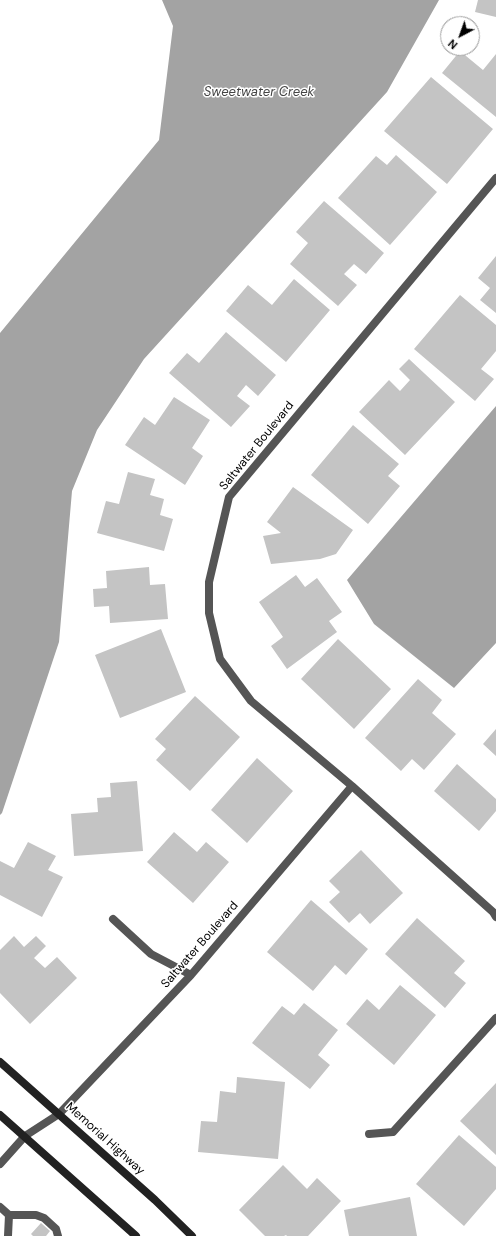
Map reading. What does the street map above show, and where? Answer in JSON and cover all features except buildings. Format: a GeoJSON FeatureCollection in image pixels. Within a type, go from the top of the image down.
{"type":"FeatureCollection","features":[{"type":"Feature","properties":{"kind":"main road","name":"Memorial Highway"},"geometry":{"type":"LineString","coordinates":[[0,1062],[155,1200],[192,1236]]}},
{"type":"Feature","properties":{"kind":"main road"},"geometry":{"type":"LineString","coordinates":[[0,1115],[133,1235]]}},
{"type":"Feature","properties":{"kind":"street","name":"Saltwater Boulevard"},"geometry":{"type":"LineString","coordinates":[[495,913],[352,786],[251,701],[220,659],[209,612],[209,582],[229,497],[496,178]]}},
{"type":"Feature","properties":{"kind":"street","name":"Saltwater Boulevard"},"geometry":{"type":"LineString","coordinates":[[0,1164],[25,1136],[59,1114],[191,976],[352,786]]}},
{"type":"Feature","properties":{"kind":"street"},"geometry":{"type":"LineString","coordinates":[[114,919],[151,954],[191,976]]}},
{"type":"Feature","properties":{"kind":"street"},"geometry":{"type":"LineString","coordinates":[[369,1134],[393,1132],[496,1018]]}},
{"type":"Feature","properties":{"kind":"street"},"geometry":{"type":"LineString","coordinates":[[0,1208],[9,1215],[36,1215],[44,1218],[56,1229],[58,1236]]}},
{"type":"Feature","properties":{"kind":"street"},"geometry":{"type":"LineString","coordinates":[[8,1236],[9,1215]]}},
{"type":"Feature","properties":{"kind":"water","name":"Sweetwater Creek"},"geometry":{"type":"Polygon","coordinates":[[[162,0],[439,0],[387,92],[144,359],[97,430],[72,491],[59,642],[2,813],[0,815],[0,333],[159,140],[173,26],[162,0]]]}},
{"type":"Feature","properties":{"kind":"water"},"geometry":{"type":"Polygon","coordinates":[[[496,406],[496,643],[454,688],[374,624],[347,580],[496,406]]]}}]}
